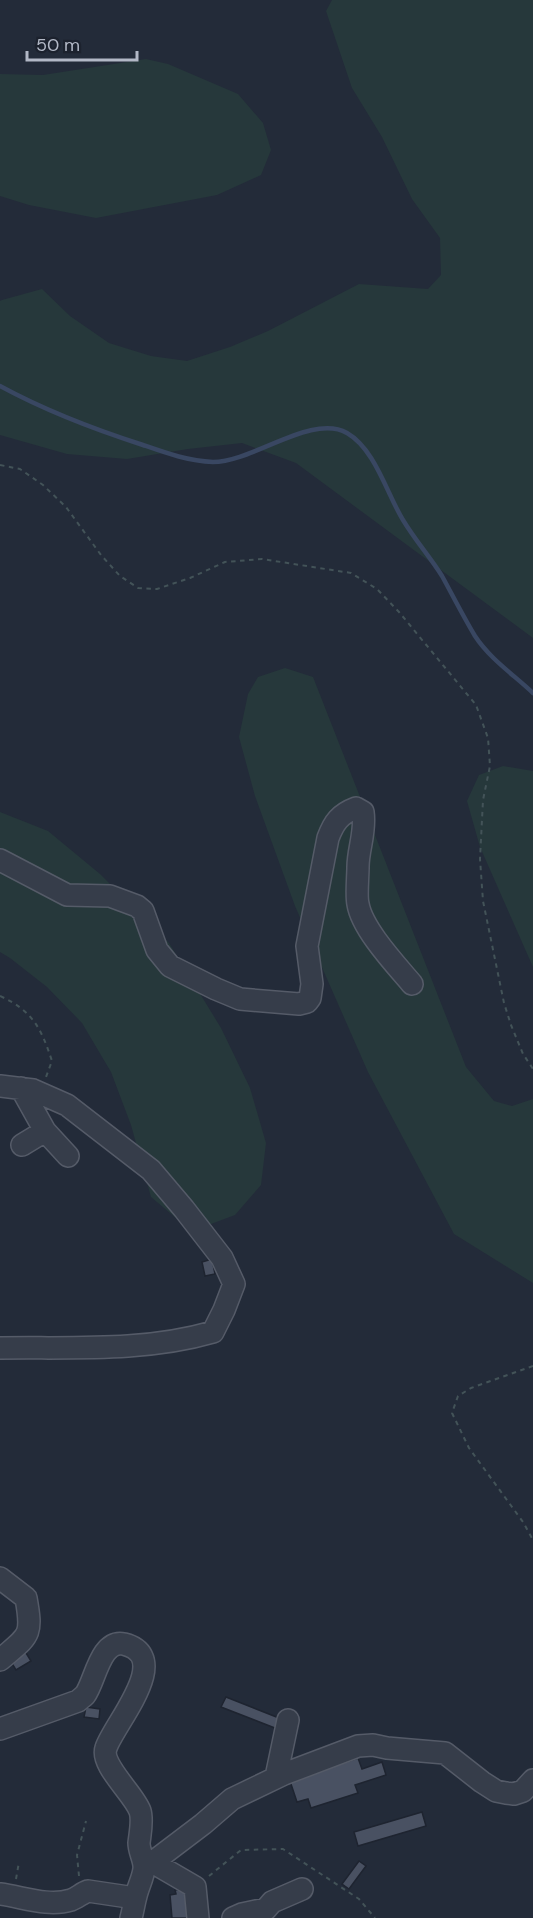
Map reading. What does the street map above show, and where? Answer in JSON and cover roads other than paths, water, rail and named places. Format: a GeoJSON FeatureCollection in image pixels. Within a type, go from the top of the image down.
{"type":"FeatureCollection","features":[{"type":"Feature","properties":{"kind":"street"},"geometry":{"type":"LineString","coordinates":[[0,860],[68,895],[110,896],[137,906],[143,911],[157,950],[170,966],[216,989],[240,999],[299,1004],[307,1002],[312,984],[307,946],[328,838],[335,822],[344,813],[356,808],[363,812],[364,820],[358,865],[358,904],[365,922],[412,984]]}},
{"type":"Feature","properties":{"kind":"street"},"geometry":{"type":"LineString","coordinates":[[20,1089],[45,1131],[68,1156]]}},
{"type":"Feature","properties":{"kind":"street"},"geometry":{"type":"LineString","coordinates":[[0,1348],[120,1347],[190,1339],[213,1332],[234,1284],[222,1258],[151,1170],[67,1105],[20,1089]]}},
{"type":"Feature","properties":{"kind":"street"},"geometry":{"type":"LineString","coordinates":[[22,1144],[45,1131]]}},
{"type":"Feature","properties":{"kind":"street"},"geometry":{"type":"LineString","coordinates":[[0,1578],[26,1598],[29,1626],[27,1636],[0,1660]]}},
{"type":"Feature","properties":{"kind":"street"},"geometry":{"type":"LineString","coordinates":[[0,1729],[78,1701],[85,1695],[105,1651],[116,1644],[124,1644],[137,1651],[143,1661],[145,1673],[105,1750],[106,1761],[141,1813],[139,1848],[149,1865],[195,1887],[198,1918]]}},
{"type":"Feature","properties":{"kind":"street"},"geometry":{"type":"LineString","coordinates":[[276,1777],[288,1720]]}},
{"type":"Feature","properties":{"kind":"street"},"geometry":{"type":"LineString","coordinates":[[0,1894],[34,1901],[60,1902],[73,1899],[88,1891],[133,1908],[149,1865],[232,1799],[276,1777],[358,1746],[373,1745],[445,1753],[482,1782],[496,1791],[506,1793],[514,1794],[524,1791],[533,1780]]}},
{"type":"Feature","properties":{"kind":"street"},"geometry":{"type":"LineString","coordinates":[[233,1918],[267,1909],[272,1902],[302,1889]]}},
{"type":"Feature","properties":{"kind":"waterway"},"geometry":{"type":"LineString","coordinates":[[0,386],[35,404],[88,426],[169,454],[204,461],[229,460],[300,433],[317,429],[333,429],[347,433],[357,440],[373,461],[403,520],[442,576],[475,636],[495,659],[533,693]]}}]}
